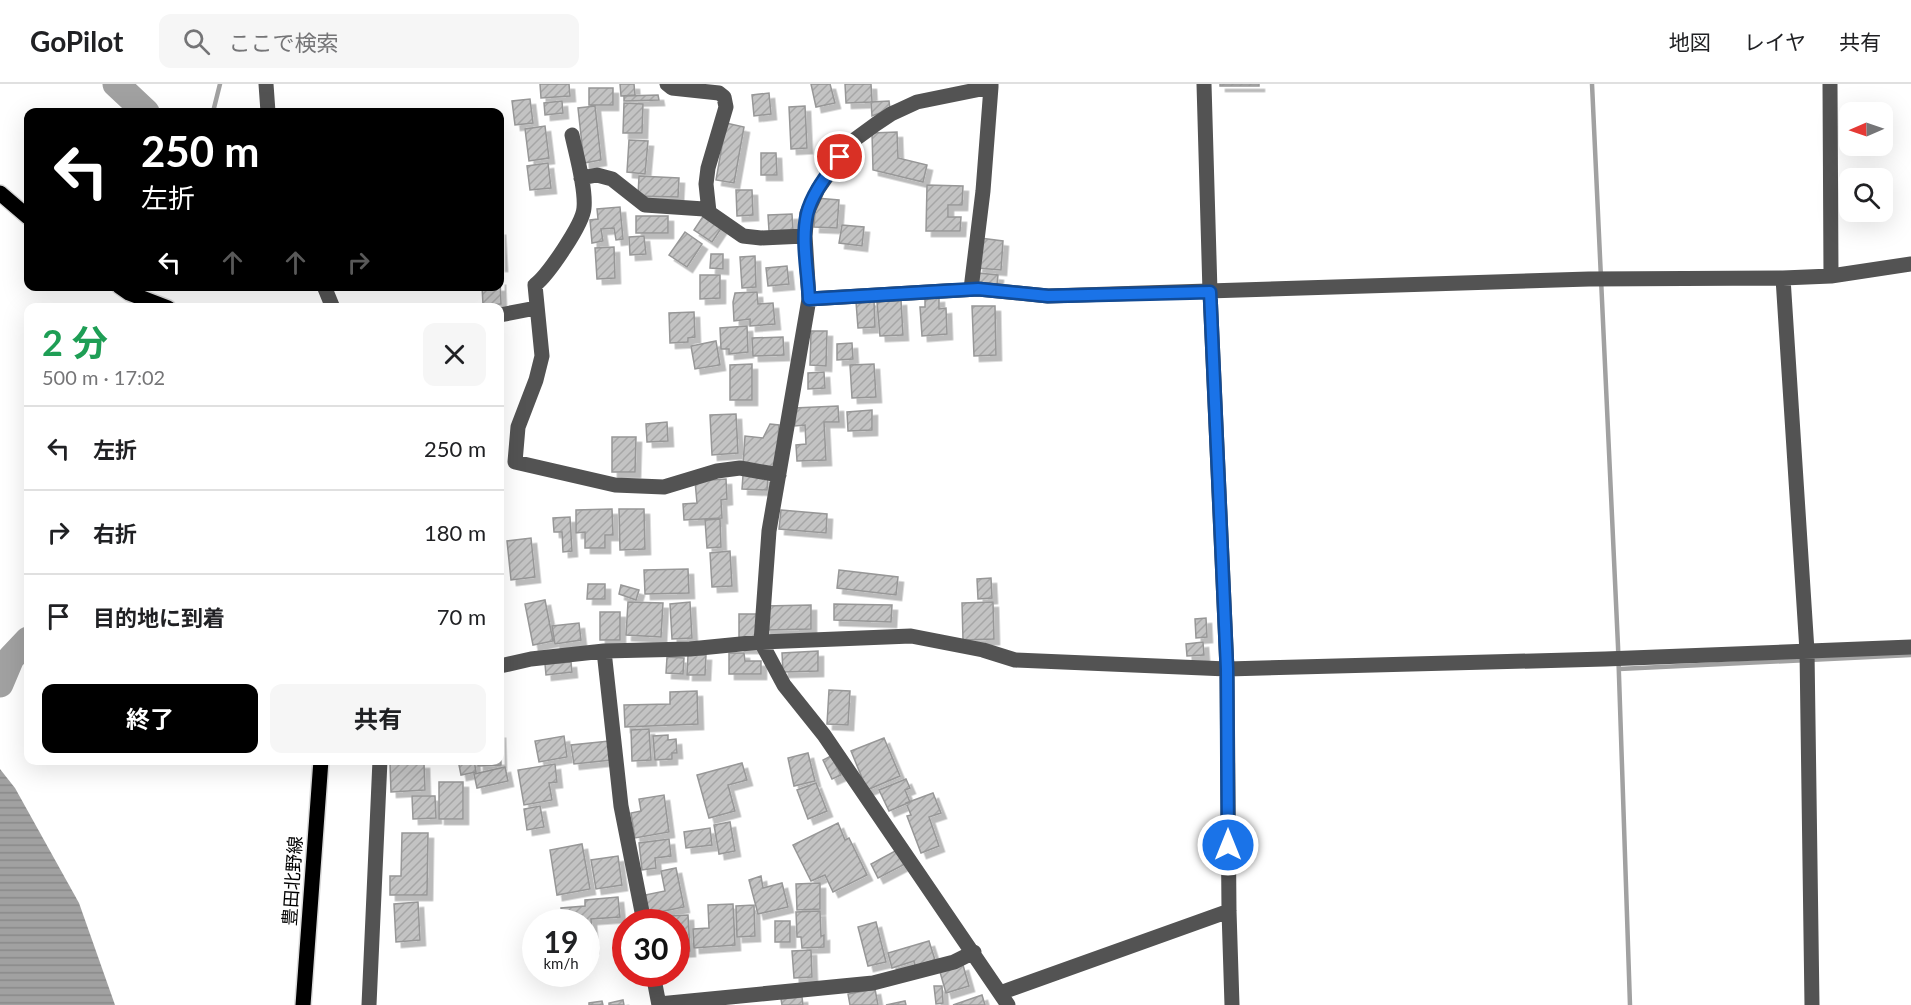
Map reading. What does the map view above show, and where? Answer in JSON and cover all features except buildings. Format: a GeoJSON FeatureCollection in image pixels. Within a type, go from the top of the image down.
{"type":"FeatureCollection","features":[{"type":"Feature","properties":{"kind":"main road"},"geometry":{"type":"LineString","coordinates":[[0,193],[24,214]]}},
{"type":"Feature","properties":{"kind":"main road"},"geometry":{"type":"LineString","coordinates":[[126,291],[155,303]]}},
{"type":"Feature","properties":{"kind":"main road","name":"豊田北野線"},"geometry":{"type":"LineString","coordinates":[[303,1005],[321,765]]}},
{"type":"Feature","properties":{"kind":"street"},"geometry":{"type":"LineString","coordinates":[[266,84],[268,108]]}},
{"type":"Feature","properties":{"kind":"street"},"geometry":{"type":"LineString","coordinates":[[667,84],[672,88],[719,93],[723,97],[726,108],[707,176],[709,212]]}},
{"type":"Feature","properties":{"kind":"street"},"geometry":{"type":"LineString","coordinates":[[1204,84],[1210,292],[1227,669],[1228,911],[1232,1005]]}},
{"type":"Feature","properties":{"kind":"street"},"geometry":{"type":"LineString","coordinates":[[1830,84],[1831,276]]}},
{"type":"Feature","properties":{"kind":"street"},"geometry":{"type":"LineString","coordinates":[[971,290],[983,190],[991,85],[917,102],[891,114],[850,143],[818,189],[807,213],[805,236],[809,299],[769,531],[761,642],[784,685],[824,735],[1004,999],[1228,911]]}},
{"type":"Feature","properties":{"kind":"street"},"geometry":{"type":"LineString","coordinates":[[572,135],[585,209],[570,239],[544,278],[535,285],[542,356],[536,380],[518,427],[514,462],[615,485],[664,487],[717,471],[740,468],[780,475]]}},
{"type":"Feature","properties":{"kind":"street"},"geometry":{"type":"LineString","coordinates":[[581,178],[597,175],[612,178],[645,205],[704,209],[743,236],[761,238],[805,236]]}},
{"type":"Feature","properties":{"kind":"street"},"geometry":{"type":"LineString","coordinates":[[809,299],[971,290],[1048,296],[1590,279],[1784,278],[1831,276],[1911,264]]}},
{"type":"Feature","properties":{"kind":"street"},"geometry":{"type":"LineString","coordinates":[[1784,278],[1807,651],[1812,1005]]}},
{"type":"Feature","properties":{"kind":"street"},"geometry":{"type":"LineString","coordinates":[[504,314],[536,308]]}},
{"type":"Feature","properties":{"kind":"street"},"geometry":{"type":"LineString","coordinates":[[504,665],[531,659],[604,651],[690,649],[761,642],[911,636],[983,650],[1015,660],[1227,669],[1605,659],[1911,647]]}},
{"type":"Feature","properties":{"kind":"street"},"geometry":{"type":"LineString","coordinates":[[604,651],[621,806],[641,909]]}},
{"type":"Feature","properties":{"kind":"street"},"geometry":{"type":"LineString","coordinates":[[369,1005],[380,765]]}},
{"type":"Feature","properties":{"kind":"street"},"geometry":{"type":"LineString","coordinates":[[656,987],[659,1004],[873,983],[932,969],[974,952]]}},
{"type":"Feature","properties":{"kind":"shaded area"},"geometry":{"type":"Polygon","coordinates":[[[0,769],[15,788],[79,903],[115,1005],[0,1005],[0,769]]]}},
{"type":"Feature","properties":{"kind":"waterway"},"geometry":{"type":"LineString","coordinates":[[116,84],[142,108]]}},
{"type":"Feature","properties":{"kind":"waterway"},"geometry":{"type":"LineString","coordinates":[[214,108],[220,84]]}},
{"type":"Feature","properties":{"kind":"waterway"},"geometry":{"type":"LineString","coordinates":[[1592,84],[1618,646],[1630,1005]]}},
{"type":"Feature","properties":{"kind":"waterway"},"geometry":{"type":"LineString","coordinates":[[0,684],[11,658],[24,644]]}},
{"type":"Feature","properties":{"kind":"waterway"},"geometry":{"type":"LineString","coordinates":[[1619,669],[1911,655]]}},
{"type":"Feature","properties":{"kind":"route"},"geometry":{"type":"LineString","coordinates":[[840,157],[818,189],[807,213],[805,236],[809,299],[978,289],[1048,296],[1210,292],[1227,669],[1228,845]]}}]}
